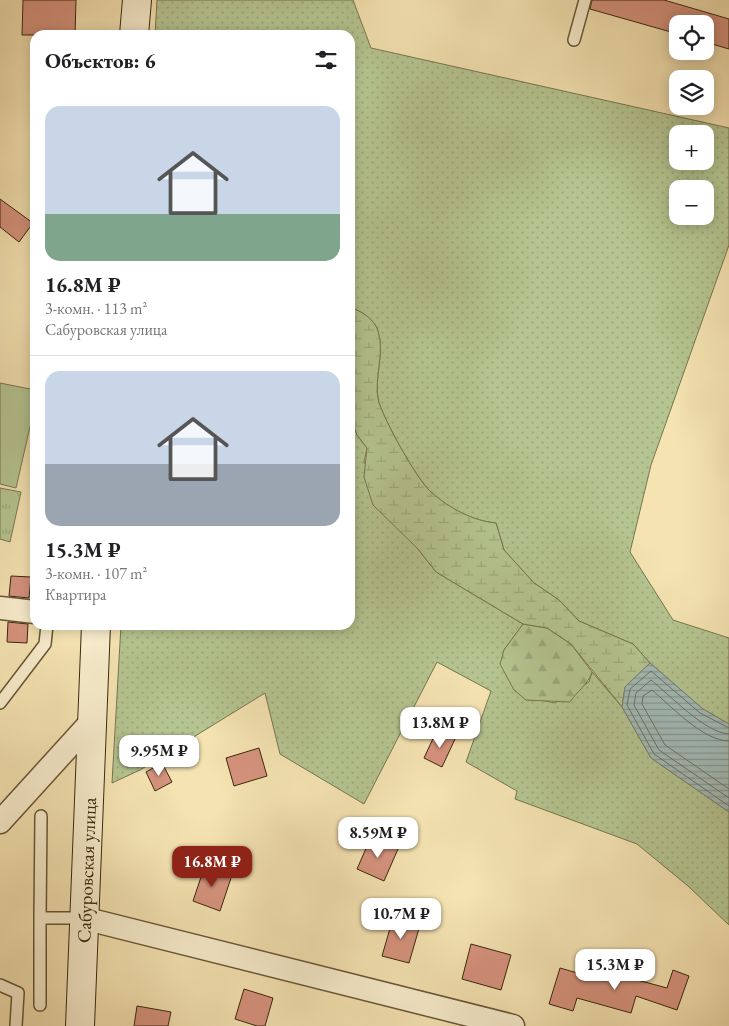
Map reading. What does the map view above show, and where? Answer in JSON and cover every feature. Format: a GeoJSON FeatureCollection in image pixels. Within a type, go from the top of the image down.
{"type":"FeatureCollection","features":[{"type":"Feature","properties":{"kind":"street"},"geometry":{"type":"LineString","coordinates":[[134,30],[137,0]]}},
{"type":"Feature","properties":{"kind":"street"},"geometry":{"type":"LineString","coordinates":[[0,608],[30,611]]}},
{"type":"Feature","properties":{"kind":"street","name":"Сабуровская улица"},"geometry":{"type":"LineString","coordinates":[[80,1026],[96,630]]}},
{"type":"Feature","properties":{"kind":"street"},"geometry":{"type":"LineString","coordinates":[[0,822],[91,722]]}},
{"type":"Feature","properties":{"kind":"street"},"geometry":{"type":"LineString","coordinates":[[83,918],[513,1026]]}},
{"type":"Feature","properties":{"kind":"lane"},"geometry":{"type":"LineString","coordinates":[[574,40],[585,0]]}},
{"type":"Feature","properties":{"kind":"lane"},"geometry":{"type":"LineString","coordinates":[[0,703],[45,644],[46,630]]}},
{"type":"Feature","properties":{"kind":"lane"},"geometry":{"type":"LineString","coordinates":[[40,1005],[41,816]]}},
{"type":"Feature","properties":{"kind":"lane"},"geometry":{"type":"LineString","coordinates":[[40,918],[83,918]]}},
{"type":"Feature","properties":{"kind":"lane"},"geometry":{"type":"LineString","coordinates":[[0,985],[18,993],[16,1026]]}},
{"type":"Feature","properties":{"kind":"green space"},"geometry":{"type":"Polygon","coordinates":[[[157,0],[353,0],[371,48],[729,128],[729,245],[651,465],[630,552],[673,620],[729,638],[729,724],[703,709],[650,663],[633,644],[579,621],[559,600],[534,583],[504,550],[496,523],[470,517],[453,508],[431,492],[417,475],[381,408],[377,391],[380,339],[374,323],[367,316],[355,310],[355,30],[155,30],[157,0]]]}},
{"type":"Feature","properties":{"kind":"green space"},"geometry":{"type":"Polygon","coordinates":[[[355,310],[367,316],[374,323],[378,331],[380,356],[377,382],[378,399],[401,448],[425,485],[438,498],[462,513],[479,520],[496,523],[504,550],[534,583],[559,600],[579,621],[633,644],[650,663],[625,687],[622,707],[571,644],[547,628],[523,624],[436,572],[418,549],[373,505],[364,477],[367,448],[357,435],[355,429],[355,310]]]}},
{"type":"Feature","properties":{"kind":"green space"},"geometry":{"type":"Polygon","coordinates":[[[0,383],[30,389],[30,427],[16,488],[0,484],[0,383]]]}},
{"type":"Feature","properties":{"kind":"green space"},"geometry":{"type":"Polygon","coordinates":[[[355,429],[357,435],[367,448],[364,462],[418,549],[436,572],[523,624],[504,650],[526,700],[555,703],[589,682],[592,672],[622,707],[651,758],[729,812],[729,925],[688,886],[637,844],[515,799],[517,791],[466,762],[491,691],[437,662],[364,804],[280,754],[265,693],[140,770],[112,783],[121,630],[355,630],[355,429]]]}},
{"type":"Feature","properties":{"kind":"green space"},"geometry":{"type":"Polygon","coordinates":[[[0,488],[21,492],[10,542],[0,539],[0,488]]]}},
{"type":"Feature","properties":{"kind":"green space"},"geometry":{"type":"Polygon","coordinates":[[[523,624],[547,628],[571,644],[592,672],[588,681],[570,702],[526,700],[514,690],[500,664],[504,650],[523,624]]]}},
{"type":"Feature","properties":{"kind":"water"},"geometry":{"type":"Polygon","coordinates":[[[650,663],[703,709],[729,724],[729,812],[651,758],[622,707],[625,687],[650,663]]]}},
{"type":"Feature","properties":{"kind":"building"},"geometry":{"type":"Polygon","coordinates":[[[23,0],[76,0],[75,30],[30,30],[30,35],[22,35],[23,0]]]}},
{"type":"Feature","properties":{"kind":"building"},"geometry":{"type":"Polygon","coordinates":[[[592,0],[664,0],[729,19],[729,49],[714,45],[714,15],[669,15],[669,31],[590,9],[592,0]]]}},
{"type":"Feature","properties":{"kind":"building"},"geometry":{"type":"Polygon","coordinates":[[[0,199],[30,221],[30,227],[19,242],[0,227],[0,199]]]}},
{"type":"Feature","properties":{"kind":"building"},"geometry":{"type":"Polygon","coordinates":[[[11,576],[30,577],[29,598],[9,596],[11,576]]]}},
{"type":"Feature","properties":{"kind":"building"},"geometry":{"type":"Polygon","coordinates":[[[8,622],[28,624],[27,643],[7,642],[8,622]]]}},
{"type":"Feature","properties":{"kind":"building"},"geometry":{"type":"Polygon","coordinates":[[[437,730],[455,739],[442,767],[424,758],[437,730]]]}},
{"type":"Feature","properties":{"kind":"building"},"geometry":{"type":"Polygon","coordinates":[[[259,748],[267,776],[234,786],[226,758],[259,748]]]}},
{"type":"Feature","properties":{"kind":"building"},"geometry":{"type":"Polygon","coordinates":[[[162,763],[172,782],[155,791],[146,772],[162,763]]]}},
{"type":"Feature","properties":{"kind":"building"},"geometry":{"type":"Polygon","coordinates":[[[371,837],[398,849],[384,881],[357,869],[371,837]]]}},
{"type":"Feature","properties":{"kind":"building"},"geometry":{"type":"Polygon","coordinates":[[[205,865],[232,875],[220,911],[193,901],[205,865]]]}},
{"type":"Feature","properties":{"kind":"building"},"geometry":{"type":"Polygon","coordinates":[[[393,918],[420,925],[409,963],[382,956],[393,918]]]}},
{"type":"Feature","properties":{"kind":"building"},"geometry":{"type":"Polygon","coordinates":[[[471,944],[511,955],[501,990],[462,979],[471,944]]]}},
{"type":"Feature","properties":{"kind":"building"},"geometry":{"type":"Polygon","coordinates":[[[560,968],[605,981],[608,972],[667,988],[673,970],[689,976],[677,1010],[636,996],[631,1013],[577,998],[573,1011],[549,1004],[560,968]]]}},
{"type":"Feature","properties":{"kind":"building"},"geometry":{"type":"Polygon","coordinates":[[[244,989],[273,998],[265,1026],[257,1026],[235,1019],[244,989]]]}},
{"type":"Feature","properties":{"kind":"building"},"geometry":{"type":"Polygon","coordinates":[[[137,1006],[171,1012],[168,1026],[134,1026],[137,1006]]]}}]}
